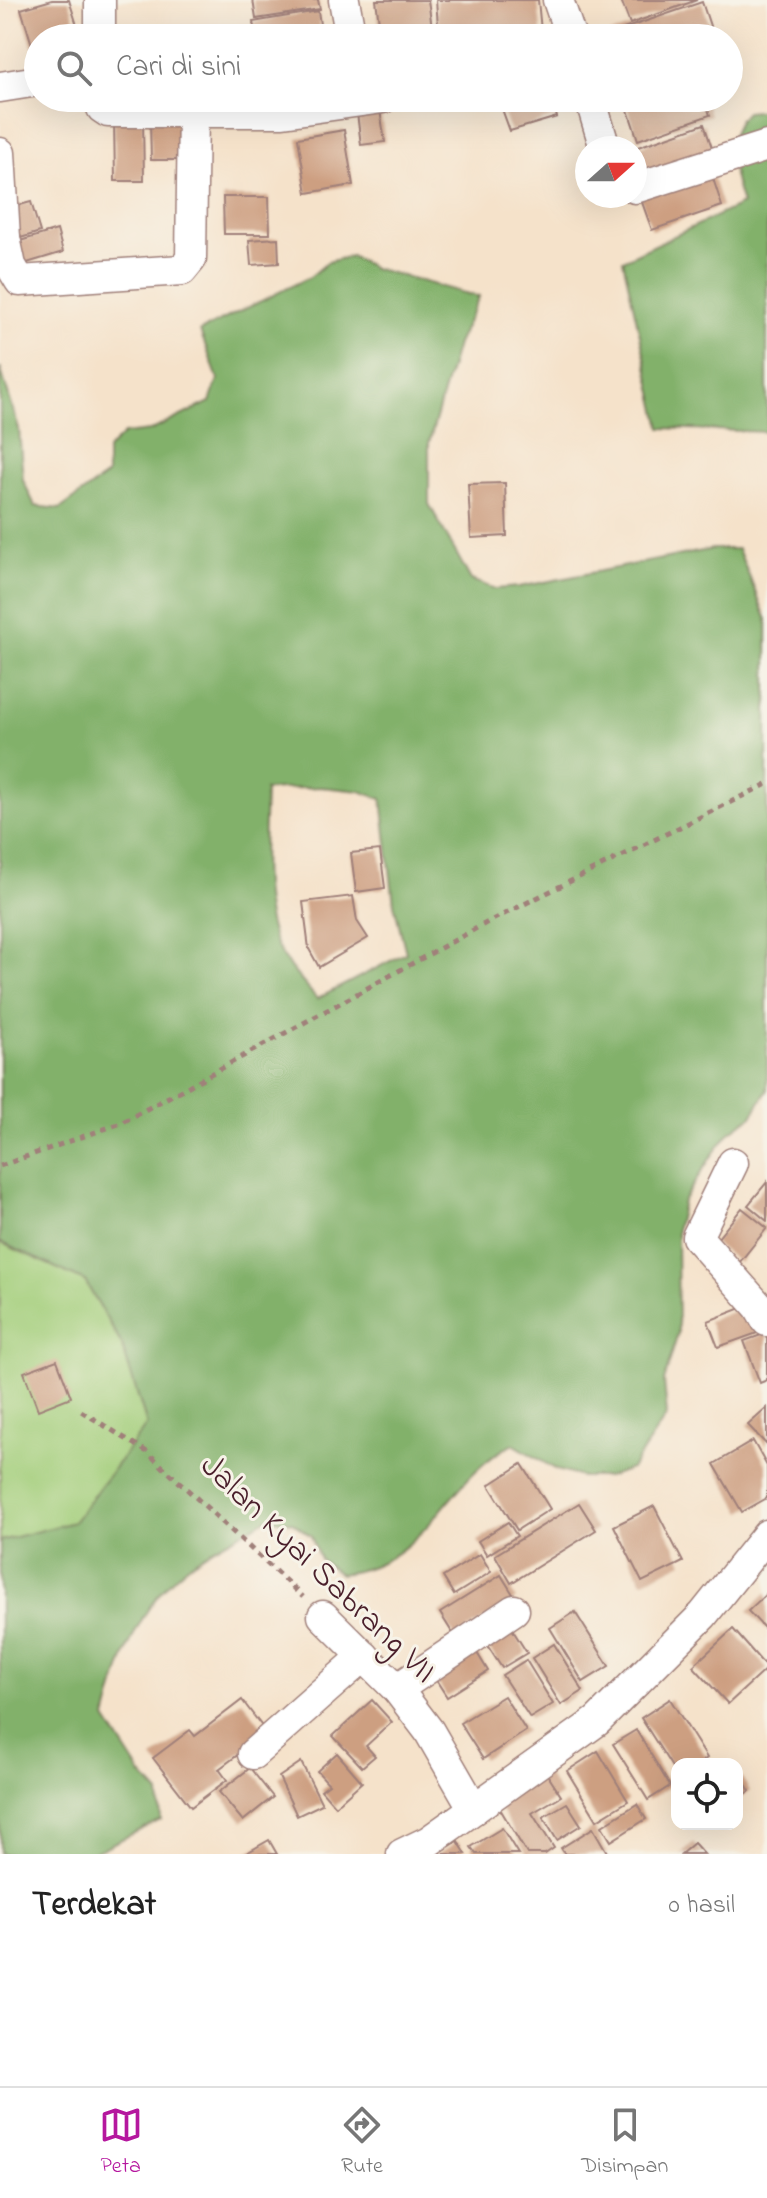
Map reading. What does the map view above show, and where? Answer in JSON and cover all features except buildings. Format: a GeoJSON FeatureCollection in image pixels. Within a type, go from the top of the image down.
{"type":"FeatureCollection","features":[{"type":"Feature","properties":{"kind":"street"},"geometry":{"type":"LineString","coordinates":[[100,0],[100,24]]}},
{"type":"Feature","properties":{"kind":"street"},"geometry":{"type":"LineString","coordinates":[[344,0],[348,24]]}},
{"type":"Feature","properties":{"kind":"street"},"geometry":{"type":"LineString","coordinates":[[558,0],[566,24]]}},
{"type":"Feature","properties":{"kind":"street"},"geometry":{"type":"LineString","coordinates":[[0,87],[24,83]]}},
{"type":"Feature","properties":{"kind":"street"},"geometry":{"type":"LineString","coordinates":[[0,153],[2,238],[11,266],[20,281],[182,270],[191,259],[193,112]]}},
{"type":"Feature","properties":{"kind":"street"},"geometry":{"type":"LineString","coordinates":[[594,112],[601,136]]}},
{"type":"Feature","properties":{"kind":"street"},"geometry":{"type":"LineString","coordinates":[[647,184],[767,146]]}},
{"type":"Feature","properties":{"kind":"street"},"geometry":{"type":"LineString","coordinates":[[733,1163],[697,1237],[759,1307],[767,1321]]}},
{"type":"Feature","properties":{"kind":"street"},"geometry":{"type":"LineString","coordinates":[[402,1854],[429,1841],[597,1721],[703,1615],[767,1535]]}},
{"type":"Feature","properties":{"kind":"street"},"geometry":{"type":"LineString","coordinates":[[397,1689],[514,1610]]}},
{"type":"Feature","properties":{"kind":"street","name":"Jalan Kyai Sabrang VII"},"geometry":{"type":"LineString","coordinates":[[323,1616],[397,1689],[429,1731],[474,1809]]}},
{"type":"Feature","properties":{"kind":"street"},"geometry":{"type":"LineString","coordinates":[[253,1754],[364,1656]]}},
{"type":"Feature","properties":{"kind":"path"},"geometry":{"type":"LineString","coordinates":[[0,1166],[121,1123],[488,922],[767,784]]}},
{"type":"Feature","properties":{"kind":"path","name":"Jalan Kyai Sabrang VII"},"geometry":{"type":"LineString","coordinates":[[81,1411],[147,1452],[323,1616]]}},
{"type":"Feature","properties":{"kind":"green space"},"geometry":{"type":"Polygon","coordinates":[[[767,110],[767,432],[661,428],[623,260],[742,204],[732,168],[733,133],[746,112],[767,110]]]}},
{"type":"Feature","properties":{"kind":"green space"},"geometry":{"type":"Polygon","coordinates":[[[351,256],[373,268],[479,297],[457,344],[429,443],[429,504],[471,580],[495,589],[519,587],[713,549],[738,549],[767,620],[767,1091],[752,1116],[730,1132],[713,1154],[683,1201],[677,1227],[678,1333],[664,1381],[667,1415],[631,1469],[607,1477],[581,1477],[557,1470],[513,1444],[489,1459],[396,1554],[371,1567],[340,1574],[320,1559],[311,1536],[292,1522],[268,1518],[214,1548],[168,1584],[142,1619],[124,1657],[106,1719],[141,1774],[159,1794],[161,1820],[91,1854],[0,1854],[0,1541],[73,1522],[147,1425],[122,1345],[85,1281],[0,1242],[0,367],[19,429],[23,480],[35,506],[60,509],[107,475],[107,450],[124,434],[150,431],[210,402],[218,379],[200,331],[310,277],[328,262],[351,256]],[[321,787],[265,790],[263,868],[270,927],[284,958],[317,999],[406,953],[394,904],[382,799],[360,791],[321,787]]]}},
{"type":"Feature","properties":{"kind":"green space"},"geometry":{"type":"Polygon","coordinates":[[[0,1242],[85,1281],[122,1345],[147,1425],[73,1523],[0,1541],[0,1242]]]}}]}
